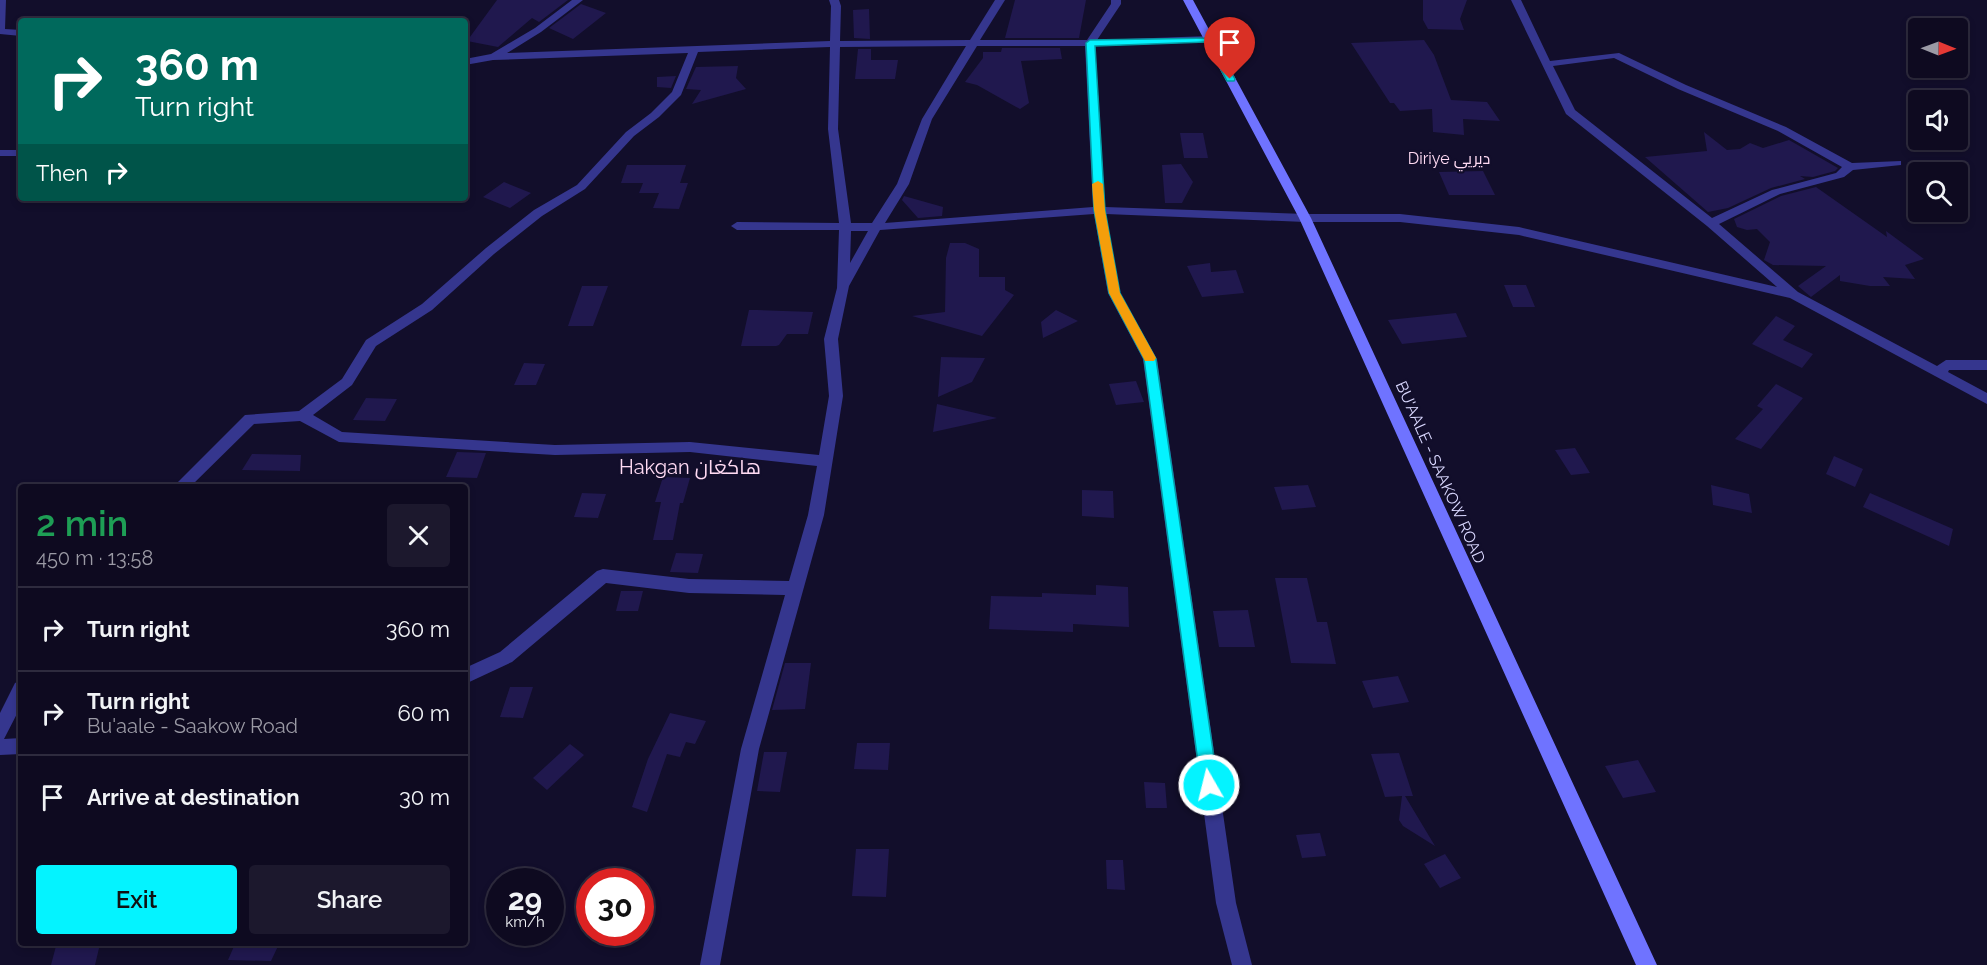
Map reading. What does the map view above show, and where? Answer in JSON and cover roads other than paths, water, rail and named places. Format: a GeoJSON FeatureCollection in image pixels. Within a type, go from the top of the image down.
{"type":"FeatureCollection","features":[{"type":"Feature","properties":{"kind":"main road","name":"BU'AALE - SAAKOW ROAD"},"geometry":{"type":"LineString","coordinates":[[1188,0],[1305,218],[1647,965]]}},
{"type":"Feature","properties":{"kind":"street"},"geometry":{"type":"LineString","coordinates":[[1,0],[0,31],[18,33]]}},
{"type":"Feature","properties":{"kind":"street"},"geometry":{"type":"LineString","coordinates":[[493,57],[538,30],[578,0]]}},
{"type":"Feature","properties":{"kind":"street"},"geometry":{"type":"LineString","coordinates":[[710,965],[750,748],[816,515],[836,396],[831,339],[843,288],[845,225],[833,129],[836,44],[834,0]]}},
{"type":"Feature","properties":{"kind":"street"},"geometry":{"type":"LineString","coordinates":[[843,288],[876,227],[903,184],[927,119],[1000,0]]}},
{"type":"Feature","properties":{"kind":"street"},"geometry":{"type":"LineString","coordinates":[[1116,0],[1116,4],[1090,43],[1099,210],[1114,293],[1150,359],[1226,903],[1242,965]]}},
{"type":"Feature","properties":{"kind":"street"},"geometry":{"type":"LineString","coordinates":[[1516,0],[1570,112],[1711,223],[1794,295],[1987,399]]}},
{"type":"Feature","properties":{"kind":"street"},"geometry":{"type":"LineString","coordinates":[[468,61],[493,57],[836,44],[1090,43],[1209,39]]}},
{"type":"Feature","properties":{"kind":"street"},"geometry":{"type":"LineString","coordinates":[[302,416],[347,382],[371,343],[426,307],[538,213],[581,188],[630,134],[655,115],[677,93],[694,49]]}},
{"type":"Feature","properties":{"kind":"street"},"geometry":{"type":"LineString","coordinates":[[1547,64],[1615,55],[1682,87],[1782,129],[1850,167]]}},
{"type":"Feature","properties":{"kind":"street"},"geometry":{"type":"LineString","coordinates":[[0,153],[18,153]]}},
{"type":"Feature","properties":{"kind":"street"},"geometry":{"type":"LineString","coordinates":[[1711,223],[1776,192],[1840,175],[1850,167],[1897,163]]}},
{"type":"Feature","properties":{"kind":"street"},"geometry":{"type":"LineString","coordinates":[[737,226],[876,227],[1099,210],[1305,218],[1400,218],[1519,231],[1794,295]]}},
{"type":"Feature","properties":{"kind":"street"},"geometry":{"type":"LineString","coordinates":[[1938,373],[1946,365],[1987,365]]}},
{"type":"Feature","properties":{"kind":"street"},"geometry":{"type":"LineString","coordinates":[[182,484],[250,419],[302,416],[339,437],[555,450],[690,447],[825,461]]}},
{"type":"Feature","properties":{"kind":"street"},"geometry":{"type":"LineString","coordinates":[[468,675],[506,657],[603,576],[689,586],[795,588]]}},
{"type":"Feature","properties":{"kind":"street"},"geometry":{"type":"LineString","coordinates":[[0,732],[18,694]]}},
{"type":"Feature","properties":{"kind":"street"},"geometry":{"type":"LineString","coordinates":[[0,747],[18,746]]}},
{"type":"Feature","properties":{"kind":"district","name":"Diriye ديريي"},"geometry":{"type":"Point","coordinates":[1449,158]}},
{"type":"Feature","properties":{"kind":"district","name":"Hakgan هاكغان"},"geometry":{"type":"Point","coordinates":[690,467]}}]}
